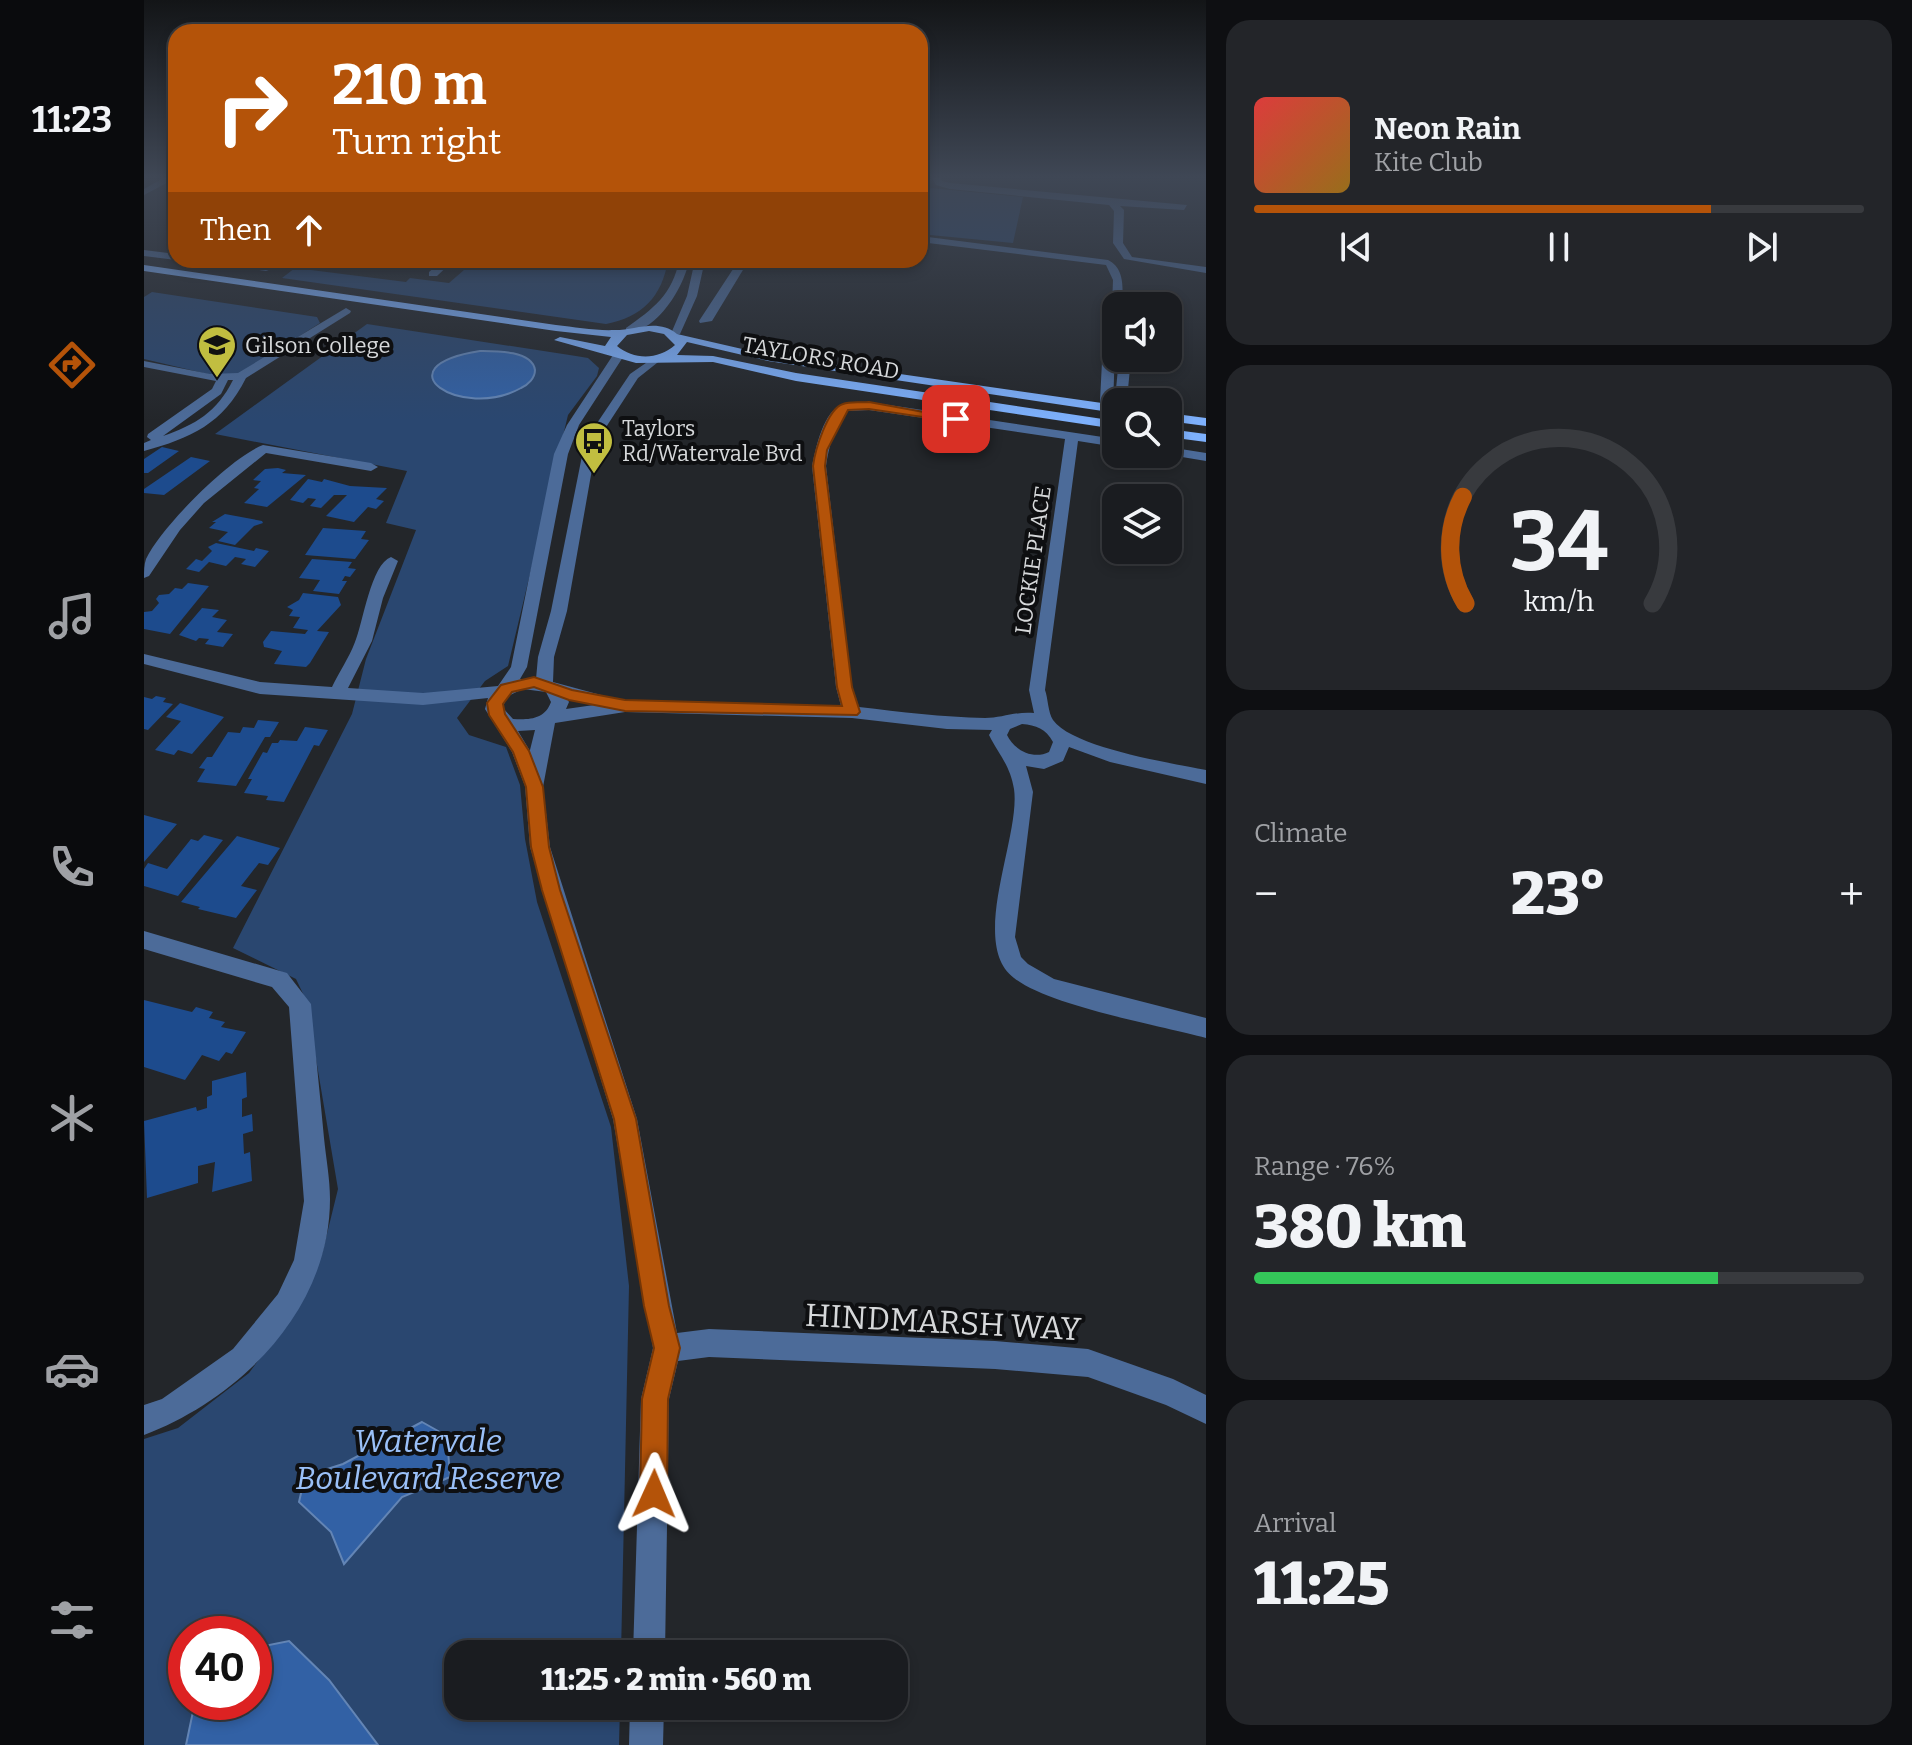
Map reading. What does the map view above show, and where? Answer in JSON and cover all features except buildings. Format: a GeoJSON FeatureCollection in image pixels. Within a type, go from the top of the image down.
{"type":"FeatureCollection","features":[{"type":"Feature","properties":{"kind":"main road"},"geometry":{"type":"LineString","coordinates":[[144,268],[556,328],[624,332]]}},
{"type":"Feature","properties":{"kind":"main road"},"geometry":{"type":"LineString","coordinates":[[318,294],[346,302],[349,308],[346,311]]}},
{"type":"Feature","properties":{"kind":"main road"},"geometry":{"type":"LineString","coordinates":[[331,309],[360,313]]}},
{"type":"Feature","properties":{"kind":"main road"},"geometry":{"type":"LineString","coordinates":[[448,326],[556,339],[617,353]]}},
{"type":"Feature","properties":{"kind":"main road","name":"TAYLORS ROAD"},"geometry":{"type":"LineString","coordinates":[[624,332],[659,329],[768,358],[1102,409]]}},
{"type":"Feature","properties":{"kind":"main road"},"geometry":{"type":"LineString","coordinates":[[617,353],[611,342],[624,332]]}},
{"type":"Feature","properties":{"kind":"main road"},"geometry":{"type":"LineString","coordinates":[[659,358],[677,351],[681,342],[676,336]]}},
{"type":"Feature","properties":{"kind":"main road","name":"TAYLORS ROAD"},"geometry":{"type":"LineString","coordinates":[[617,353],[632,359],[713,359],[796,377],[1102,423]]}},
{"type":"Feature","properties":{"kind":"main road"},"geometry":{"type":"LineString","coordinates":[[1182,419],[1206,422]]}},
{"type":"Feature","properties":{"kind":"main road"},"geometry":{"type":"LineString","coordinates":[[1182,435],[1206,438]]}},
{"type":"Feature","properties":{"kind":"street"},"geometry":{"type":"LineString","coordinates":[[1085,257],[1206,270]]}},
{"type":"Feature","properties":{"kind":"street"},"geometry":{"type":"LineString","coordinates":[[1127,257],[1130,262]]}},
{"type":"Feature","properties":{"kind":"street"},"geometry":{"type":"LineString","coordinates":[[1107,260],[1118,280],[1118,292]]}},
{"type":"Feature","properties":{"kind":"street"},"geometry":{"type":"LineString","coordinates":[[1118,280],[1130,262]]}},
{"type":"Feature","properties":{"kind":"street"},"geometry":{"type":"LineString","coordinates":[[433,274],[440,268]]}},
{"type":"Feature","properties":{"kind":"street"},"geometry":{"type":"LineString","coordinates":[[624,332],[658,311],[673,296],[683,268]]}},
{"type":"Feature","properties":{"kind":"street"},"geometry":{"type":"LineString","coordinates":[[703,268],[711,286],[708,319],[704,321]]}},
{"type":"Feature","properties":{"kind":"street"},"geometry":{"type":"LineString","coordinates":[[676,336],[711,286],[734,268]]}},
{"type":"Feature","properties":{"kind":"street"},"geometry":{"type":"LineString","coordinates":[[144,364],[223,379],[241,376],[346,311]]}},
{"type":"Feature","properties":{"kind":"street"},"geometry":{"type":"LineString","coordinates":[[617,353],[614,366],[573,425],[561,454],[529,605],[522,657],[517,673],[495,703],[499,717],[521,751],[534,787],[540,847],[551,890],[625,1119],[667,1348],[655,1399],[649,1640]]}},
{"type":"Feature","properties":{"kind":"street"},"geometry":{"type":"LineString","coordinates":[[534,787],[550,719],[560,702],[548,686],[546,657],[559,611],[591,441],[634,376],[659,358]]}},
{"type":"Feature","properties":{"kind":"street"},"geometry":{"type":"LineString","coordinates":[[144,446],[200,427],[233,392],[241,376]]}},
{"type":"Feature","properties":{"kind":"street"},"geometry":{"type":"LineString","coordinates":[[144,446],[217,391],[223,379]]}},
{"type":"Feature","properties":{"kind":"street"},"geometry":{"type":"LineString","coordinates":[[852,712],[844,687],[819,466],[821,450],[837,413],[853,406],[1102,441]]}},
{"type":"Feature","properties":{"kind":"street","name":"LOCKIE PLACE"},"geometry":{"type":"LineString","coordinates":[[1045,723],[1037,690],[1072,437]]}},
{"type":"Feature","properties":{"kind":"street"},"geometry":{"type":"LineString","coordinates":[[144,573],[174,527],[199,500],[263,449],[371,467]]}},
{"type":"Feature","properties":{"kind":"street"},"geometry":{"type":"LineString","coordinates":[[1182,453],[1206,457]]}},
{"type":"Feature","properties":{"kind":"street"},"geometry":{"type":"LineString","coordinates":[[336,695],[364,641],[375,598],[391,561]]}},
{"type":"Feature","properties":{"kind":"street"},"geometry":{"type":"LineString","coordinates":[[144,659],[260,688],[423,699],[504,690],[525,682],[625,706]]}},
{"type":"Feature","properties":{"kind":"street","name":"LOCKIE PLACE"},"geometry":{"type":"LineString","coordinates":[[1011,721],[1037,690]]}},
{"type":"Feature","properties":{"kind":"street"},"geometry":{"type":"LineString","coordinates":[[423,699],[499,717],[508,724],[528,726],[550,719],[625,706],[852,712],[947,723],[1045,723],[1054,750]]}},
{"type":"Feature","properties":{"kind":"street"},"geometry":{"type":"LineString","coordinates":[[1011,721],[999,730],[1024,792]]}},
{"type":"Feature","properties":{"kind":"street"},"geometry":{"type":"LineString","coordinates":[[947,723],[1007,750],[1054,750],[1110,756],[1206,777]]}},
{"type":"Feature","properties":{"kind":"street"},"geometry":{"type":"LineString","coordinates":[[1054,750],[1024,792],[1004,937],[1012,961],[1027,976],[1049,987],[1206,1028]]}},
{"type":"Feature","properties":{"kind":"street"},"geometry":{"type":"LineString","coordinates":[[144,940],[279,980],[300,1004],[317,1201],[307,1261],[288,1304],[243,1359],[171,1410],[144,1420]]}},
{"type":"Feature","properties":{"kind":"street","name":"HINDMARSH WAY"},"geometry":{"type":"LineString","coordinates":[[667,1348],[709,1343],[995,1355],[1088,1363],[1173,1393],[1206,1410]]}},
{"type":"Feature","properties":{"kind":"street"},"geometry":{"type":"LineString","coordinates":[[646,1745],[647,1720]]}},
{"type":"Feature","properties":{"kind":"green space"},"geometry":{"type":"Polygon","coordinates":[[[295,268],[406,282],[410,278],[449,283],[464,270],[462,268],[666,268],[661,285],[648,303],[630,316],[606,324],[282,278],[295,268]]]}},
{"type":"Feature","properties":{"kind":"green space"},"geometry":{"type":"Polygon","coordinates":[[[152,292],[317,317],[320,323],[240,374],[216,376],[144,359],[144,297],[152,292]]]}},
{"type":"Feature","properties":{"kind":"green space","name":"Watervale Boulevard Reserve"},"geometry":{"type":"Polygon","coordinates":[[[367,324],[588,358],[599,368],[597,376],[568,415],[508,666],[485,681],[457,718],[469,735],[506,747],[520,785],[525,839],[537,902],[611,1127],[629,1286],[621,1640],[444,1640],[444,1720],[620,1720],[619,1745],[144,1745],[144,1439],[178,1428],[249,1373],[301,1302],[322,1254],[338,1189],[306,1000],[296,979],[233,948],[352,714],[366,659],[416,530],[386,523],[407,471],[215,434],[367,324]]]}},
{"type":"Feature","properties":{"kind":"shaded area"},"geometry":{"type":"Polygon","coordinates":[[[480,351],[520,355],[532,363],[534,376],[521,388],[498,397],[455,395],[440,388],[433,378],[435,368],[450,359],[480,351]]]}},
{"type":"Feature","properties":{"kind":"shaded area"},"geometry":{"type":"Polygon","coordinates":[[[422,1422],[447,1436],[450,1477],[402,1497],[344,1564],[331,1532],[299,1502],[305,1476],[343,1464],[422,1422]]]}},
{"type":"Feature","properties":{"kind":"shaded area"},"geometry":{"type":"Polygon","coordinates":[[[289,1641],[329,1680],[378,1745],[186,1745],[191,1720],[272,1720],[272,1644],[289,1641]]]}},
{"type":"Feature","properties":{"kind":"place","name":"Gilson College"},"geometry":{"type":"Point","coordinates":[217,379]}},
{"type":"Feature","properties":{"kind":"place","name":"Taylors Rd/Watervale Bvd"},"geometry":{"type":"Point","coordinates":[594,475]}},
{"type":"Feature","properties":{"kind":"route"},"geometry":{"type":"LineString","coordinates":[[654,1494],[655,1399],[667,1348],[625,1119],[551,890],[540,847],[534,787],[521,751],[494,709],[495,703],[506,688],[534,682],[569,694],[625,706],[852,712],[844,687],[819,466],[821,450],[837,413],[845,407],[869,406],[956,419]]}}]}
